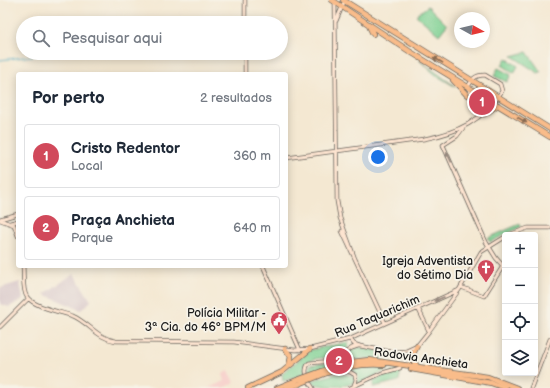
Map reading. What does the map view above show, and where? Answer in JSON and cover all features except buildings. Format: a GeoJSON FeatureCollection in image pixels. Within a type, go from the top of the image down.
{"type":"FeatureCollection","features":[{"type":"Feature","properties":{"kind":"highway"},"geometry":{"type":"LineString","coordinates":[[344,0],[550,129]]}},
{"type":"Feature","properties":{"kind":"highway"},"geometry":{"type":"LineString","coordinates":[[334,1],[368,25],[550,137]]}},
{"type":"Feature","properties":{"kind":"highway"},"geometry":{"type":"LineString","coordinates":[[368,25],[373,34]]}},
{"type":"Feature","properties":{"kind":"highway"},"geometry":{"type":"LineString","coordinates":[[450,76],[467,95]]}},
{"type":"Feature","properties":{"kind":"highway"},"geometry":{"type":"LineString","coordinates":[[484,114],[496,104]]}},
{"type":"Feature","properties":{"kind":"highway"},"geometry":{"type":"LineString","coordinates":[[417,346],[411,358],[419,368]]}},
{"type":"Feature","properties":{"kind":"highway"},"geometry":{"type":"LineString","coordinates":[[285,349],[291,356],[289,366]]}},
{"type":"Feature","properties":{"kind":"highway"},"geometry":{"type":"LineString","coordinates":[[248,388],[274,377],[310,349]]}},
{"type":"Feature","properties":{"kind":"highway","name":"Rodovia Anchieta"},"geometry":{"type":"LineString","coordinates":[[277,388],[323,373],[342,364],[363,361],[492,378],[517,388]]}},
{"type":"Feature","properties":{"kind":"highway","name":"Rodovia Anchieta"},"geometry":{"type":"LineString","coordinates":[[323,373],[366,364],[492,383],[505,388]]}},
{"type":"Feature","properties":{"kind":"highway","name":"Rodovia Anchieta"},"geometry":{"type":"LineString","coordinates":[[287,388],[298,382]]}},
{"type":"Feature","properties":{"kind":"highway"},"geometry":{"type":"LineString","coordinates":[[488,388],[492,383]]}},
{"type":"Feature","properties":{"kind":"main road"},"geometry":{"type":"LineString","coordinates":[[245,0],[245,16]]}},
{"type":"Feature","properties":{"kind":"main road"},"geometry":{"type":"LineString","coordinates":[[335,22],[343,8],[344,0]]}},
{"type":"Feature","properties":{"kind":"main road"},"geometry":{"type":"LineString","coordinates":[[334,1],[336,151],[335,197],[338,219],[385,323]]}},
{"type":"Feature","properties":{"kind":"main road"},"geometry":{"type":"LineString","coordinates":[[245,60],[245,72]]}},
{"type":"Feature","properties":{"kind":"main road"},"geometry":{"type":"LineString","coordinates":[[460,289],[484,296],[503,266],[488,246],[443,145],[457,136],[464,128],[484,114],[474,100],[468,87],[476,76],[485,75],[500,84],[502,91],[496,104]]}},
{"type":"Feature","properties":{"kind":"main road"},"geometry":{"type":"LineString","coordinates":[[474,120],[479,108]]}},
{"type":"Feature","properties":{"kind":"main road"},"geometry":{"type":"LineString","coordinates":[[288,158],[429,138],[445,135],[464,128]]}},
{"type":"Feature","properties":{"kind":"main road"},"geometry":{"type":"LineString","coordinates":[[0,219],[16,215]]}},
{"type":"Feature","properties":{"kind":"main road"},"geometry":{"type":"LineString","coordinates":[[0,219],[10,223],[16,223]]}},
{"type":"Feature","properties":{"kind":"main road"},"geometry":{"type":"LineString","coordinates":[[517,232],[528,228],[549,228]]}},
{"type":"Feature","properties":{"kind":"main road"},"geometry":{"type":"LineString","coordinates":[[350,339],[353,343],[360,346],[392,352],[406,351],[417,346],[460,289],[478,257],[488,246],[502,238]]}},
{"type":"Feature","properties":{"kind":"main road"},"geometry":{"type":"LineString","coordinates":[[0,327],[28,299],[25,291],[23,268]]}},
{"type":"Feature","properties":{"kind":"main road"},"geometry":{"type":"LineString","coordinates":[[264,268],[300,350]]}},
{"type":"Feature","properties":{"kind":"main road","name":"Rua Taquarichim"},"geometry":{"type":"LineString","coordinates":[[28,299],[42,306],[79,319],[109,340],[234,342],[300,350],[350,339],[460,289]]}},
{"type":"Feature","properties":{"kind":"main road"},"geometry":{"type":"LineString","coordinates":[[418,308],[429,332]]}},
{"type":"Feature","properties":{"kind":"main road"},"geometry":{"type":"LineString","coordinates":[[345,352],[349,345],[350,339]]}},
{"type":"Feature","properties":{"kind":"main road"},"geometry":{"type":"LineString","coordinates":[[531,388],[550,339]]}},
{"type":"Feature","properties":{"kind":"main road"},"geometry":{"type":"LineString","coordinates":[[309,388],[306,372],[309,363],[333,360],[345,352],[360,346]]}},
{"type":"Feature","properties":{"kind":"main road"},"geometry":{"type":"LineString","coordinates":[[351,387],[382,373],[400,368]]}},
{"type":"Feature","properties":{"kind":"main road"},"geometry":{"type":"LineString","coordinates":[[330,372],[344,370],[354,373],[356,380],[351,387]]}},
{"type":"Feature","properties":{"kind":"main road"},"geometry":{"type":"LineString","coordinates":[[309,382],[313,388]]}},
{"type":"Feature","properties":{"kind":"shaded area"},"geometry":{"type":"Polygon","coordinates":[[[74,274],[91,301],[81,310],[44,294],[74,274]]]}},
{"type":"Feature","properties":{"kind":"shaded area"},"geometry":{"type":"Polygon","coordinates":[[[20,282],[23,299],[9,307],[0,304],[0,288],[20,282]]]}},
{"type":"Feature","properties":{"kind":"shaded area"},"geometry":{"type":"Polygon","coordinates":[[[228,371],[235,383],[223,388],[208,388],[225,381],[223,374],[228,371]]]}},
{"type":"Feature","properties":{"kind":"green space"},"geometry":{"type":"Polygon","coordinates":[[[428,6],[447,25],[439,35],[416,15],[428,6]]]}},
{"type":"Feature","properties":{"kind":"green space"},"geometry":{"type":"Polygon","coordinates":[[[527,52],[541,72],[538,73],[512,56],[527,52]]]}},
{"type":"Feature","properties":{"kind":"green space"},"geometry":{"type":"Polygon","coordinates":[[[506,58],[518,66],[514,73],[502,65],[506,58]]]}},
{"type":"Feature","properties":{"kind":"green space"},"geometry":{"type":"Polygon","coordinates":[[[419,60],[456,87],[437,76],[419,60]]]}},
{"type":"Feature","properties":{"kind":"green space"},"geometry":{"type":"Polygon","coordinates":[[[498,68],[511,75],[507,82],[494,76],[498,68]]]}},
{"type":"Feature","properties":{"kind":"green space"},"geometry":{"type":"Polygon","coordinates":[[[520,224],[521,227],[511,232],[502,232],[502,236],[490,242],[488,238],[520,224]]]}},
{"type":"Feature","properties":{"kind":"green space"},"geometry":{"type":"Polygon","coordinates":[[[349,342],[346,350],[341,355],[311,361],[306,365],[305,374],[283,381],[282,374],[310,350],[349,342]]]}},
{"type":"Feature","properties":{"kind":"green space"},"geometry":{"type":"Polygon","coordinates":[[[357,347],[383,351],[385,356],[383,359],[363,359],[345,362],[309,373],[310,365],[333,362],[357,347]]]}},
{"type":"Feature","properties":{"kind":"green space"},"geometry":{"type":"Polygon","coordinates":[[[374,366],[390,369],[358,384],[358,376],[351,368],[374,366]]]}},
{"type":"Feature","properties":{"kind":"green space"},"geometry":{"type":"Polygon","coordinates":[[[401,370],[399,381],[373,387],[374,380],[392,372],[401,370]]]}},
{"type":"Feature","properties":{"kind":"green space"},"geometry":{"type":"Polygon","coordinates":[[[339,373],[353,376],[355,382],[339,386],[325,386],[310,381],[339,373]]]}},
{"type":"Feature","properties":{"kind":"waterway"},"geometry":{"type":"LineString","coordinates":[[0,60],[16,58]]}},
{"type":"Feature","properties":{"kind":"place","name":"Cristo Redentor"},"geometry":{"type":"Point","coordinates":[482,102]}},
{"type":"Feature","properties":{"kind":"place","name":"Igreja Adventista do Sétimo Dia"},"geometry":{"type":"Point","coordinates":[486,283]}},
{"type":"Feature","properties":{"kind":"place","name":"Polícia Militar - 3ª Cia. do 46º BPM/M"},"geometry":{"type":"Point","coordinates":[279,335]}},
{"type":"Feature","properties":{"kind":"place","name":"Praça Anchieta"},"geometry":{"type":"Point","coordinates":[339,361]}}]}
